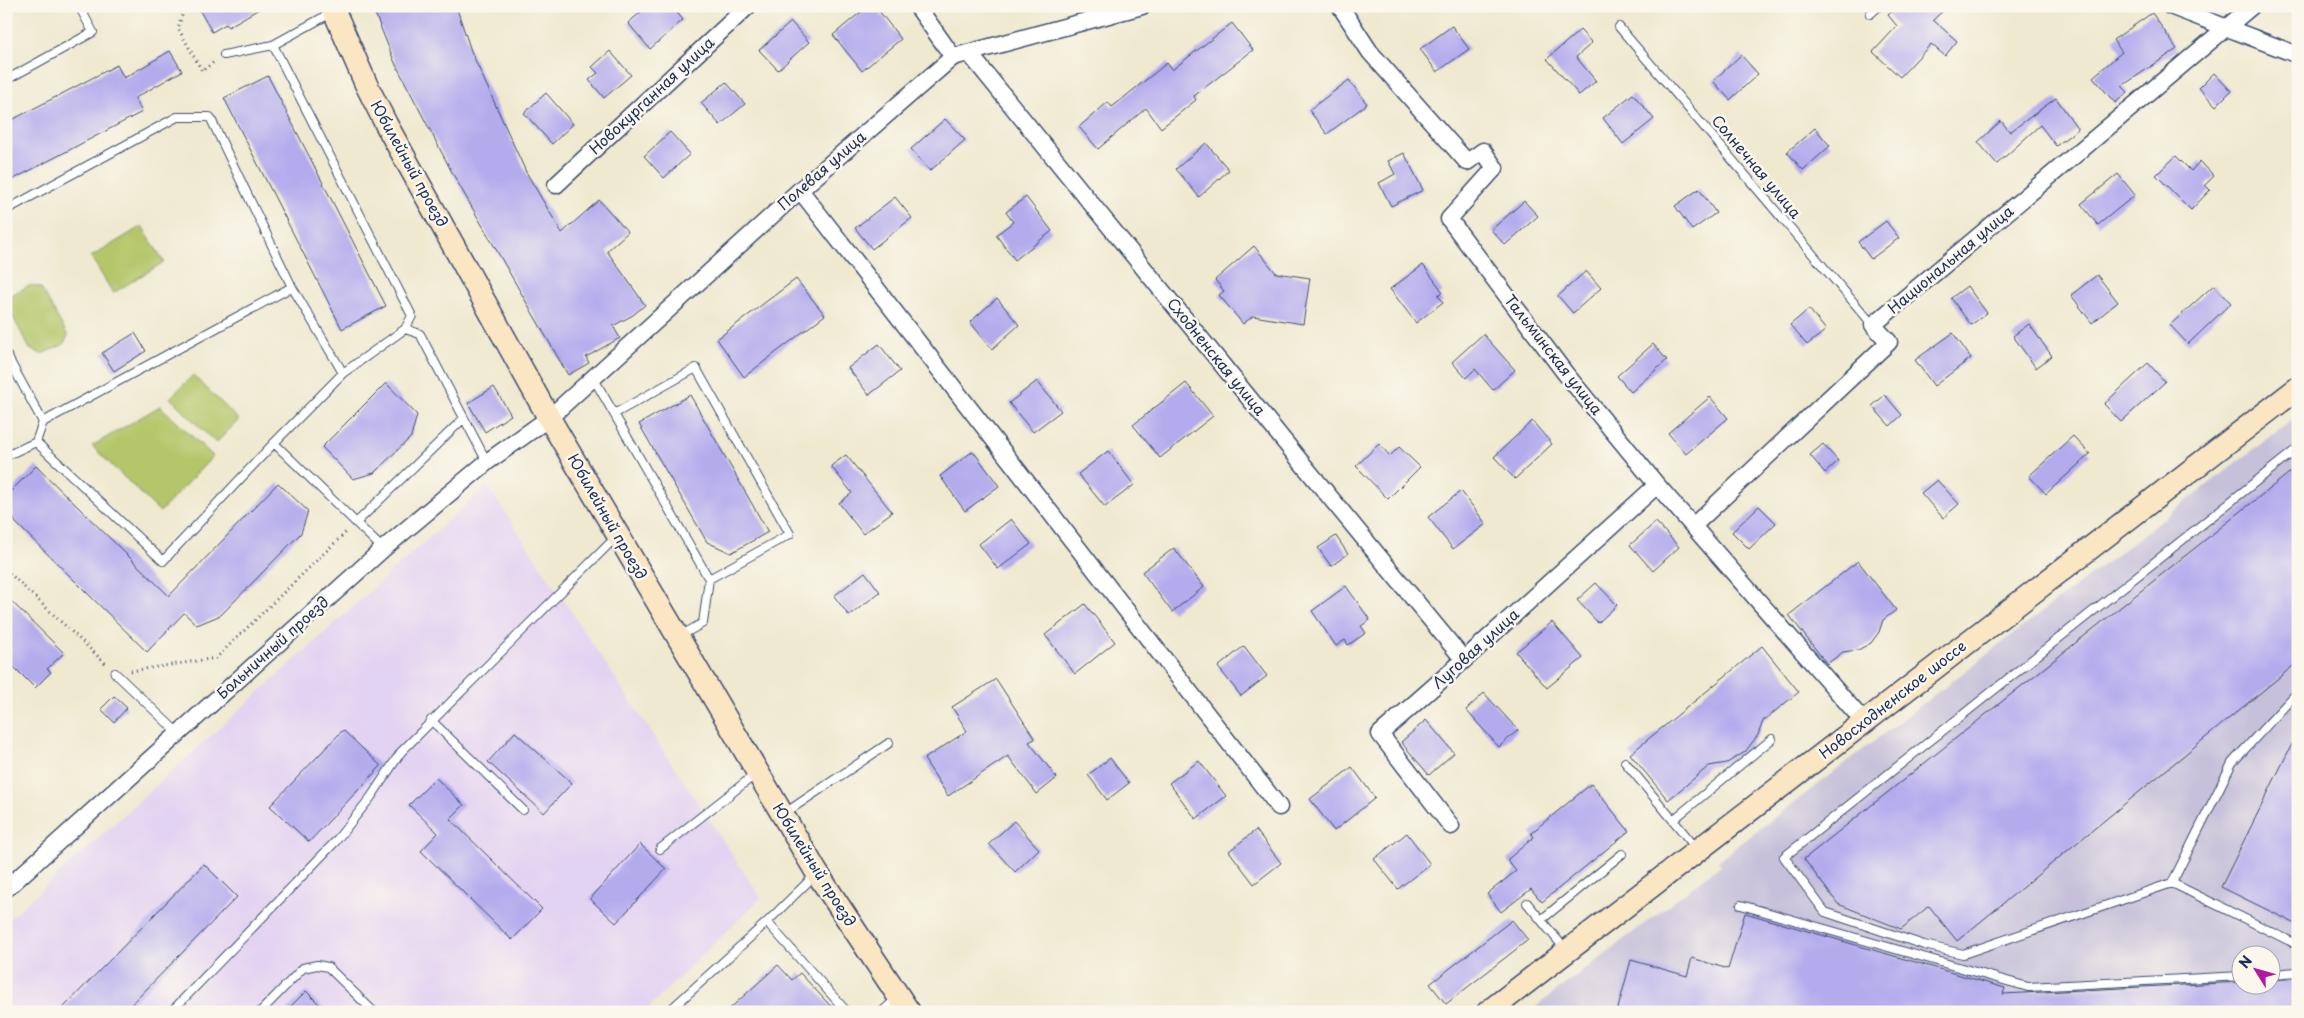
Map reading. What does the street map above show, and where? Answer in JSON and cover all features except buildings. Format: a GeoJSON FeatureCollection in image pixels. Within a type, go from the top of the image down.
{"type":"FeatureCollection","features":[{"type":"Feature","properties":{"kind":"main road","name":"Юбилейный проезд"},"geometry":{"type":"LineString","coordinates":[[333,9],[386,124],[549,418],[897,1007]]}},
{"type":"Feature","properties":{"kind":"main road","name":"Новосходненское шоссе"},"geometry":{"type":"LineString","coordinates":[[1488,1012],[2298,388]]}},
{"type":"Feature","properties":{"kind":"street","name":"Новокурганная улица"},"geometry":{"type":"LineString","coordinates":[[556,185],[748,6]]}},
{"type":"Feature","properties":{"kind":"street","name":"Сходненская улица"},"geometry":{"type":"LineString","coordinates":[[917,6],[961,55],[1464,660]]}},
{"type":"Feature","properties":{"kind":"street","name":"Полевая улица"},"geometry":{"type":"LineString","coordinates":[[549,418],[800,190],[961,55],[1142,6]]}},
{"type":"Feature","properties":{"kind":"street","name":"Тальминская улица"},"geometry":{"type":"LineString","coordinates":[[1340,6],[1370,52],[1467,162],[1483,151],[1495,168],[1449,219],[1565,372],[1657,485],[1864,722]]}},
{"type":"Feature","properties":{"kind":"street"},"geometry":{"type":"LineString","coordinates":[[2170,6],[2298,55]]}},
{"type":"Feature","properties":{"kind":"street","name":"Национальная улица"},"geometry":{"type":"LineString","coordinates":[[1693,526],[1889,342],[1873,325],[2252,6]]}},
{"type":"Feature","properties":{"kind":"street"},"geometry":{"type":"LineString","coordinates":[[800,190],[1279,807]]}},
{"type":"Feature","properties":{"kind":"street","name":"Больничный проезд"},"geometry":{"type":"LineString","coordinates":[[9,881],[178,733],[383,549],[487,462],[549,418]]}},
{"type":"Feature","properties":{"kind":"street","name":"Луговая улица"},"geometry":{"type":"LineString","coordinates":[[1450,826],[1380,734],[1657,485]]}},
{"type":"Feature","properties":{"kind":"lane"},"geometry":{"type":"LineString","coordinates":[[6,80],[93,32],[79,6]]}},
{"type":"Feature","properties":{"kind":"lane"},"geometry":{"type":"LineString","coordinates":[[1870,14],[1879,6]]}},
{"type":"Feature","properties":{"kind":"lane"},"geometry":{"type":"LineString","coordinates":[[224,55],[273,45],[333,9]]}},
{"type":"Feature","properties":{"kind":"lane","name":"Солнечная улица"},"geometry":{"type":"LineString","coordinates":[[1619,27],[1873,325]]}},
{"type":"Feature","properties":{"kind":"lane"},"geometry":{"type":"LineString","coordinates":[[36,442],[163,561],[343,373],[405,329],[412,316],[273,45]]}},
{"type":"Feature","properties":{"kind":"lane"},"geometry":{"type":"LineString","coordinates":[[6,210],[177,117],[210,118],[292,287],[343,373]]}},
{"type":"Feature","properties":{"kind":"lane"},"geometry":{"type":"LineString","coordinates":[[6,456],[36,442],[43,422],[292,287]]}},
{"type":"Feature","properties":{"kind":"lane"},"geometry":{"type":"LineString","coordinates":[[405,329],[420,334],[487,462]]}},
{"type":"Feature","properties":{"kind":"lane"},"geometry":{"type":"LineString","coordinates":[[6,354],[43,422]]}},
{"type":"Feature","properties":{"kind":"lane"},"geometry":{"type":"LineString","coordinates":[[614,414],[696,368],[790,534],[709,579]]}},
{"type":"Feature","properties":{"kind":"lane"},"geometry":{"type":"LineString","coordinates":[[594,379],[709,579],[703,623],[678,637]]}},
{"type":"Feature","properties":{"kind":"lane"},"geometry":{"type":"LineString","coordinates":[[356,523],[464,418]]}},
{"type":"Feature","properties":{"kind":"lane"},"geometry":{"type":"LineString","coordinates":[[274,443],[383,549]]}},
{"type":"Feature","properties":{"kind":"lane"},"geometry":{"type":"LineString","coordinates":[[2294,696],[2232,763],[2172,883],[1963,954],[1924,945],[1825,912],[1784,857],[2298,448]]}},
{"type":"Feature","properties":{"kind":"lane"},"geometry":{"type":"LineString","coordinates":[[171,1012],[334,842],[371,797],[400,752],[618,535]]}},
{"type":"Feature","properties":{"kind":"lane"},"geometry":{"type":"LineString","coordinates":[[115,673],[178,733]]}},
{"type":"Feature","properties":{"kind":"lane"},"geometry":{"type":"LineString","coordinates":[[431,720],[523,810]]}},
{"type":"Feature","properties":{"kind":"lane"},"geometry":{"type":"LineString","coordinates":[[1673,820],[1772,739]]}},
{"type":"Feature","properties":{"kind":"lane"},"geometry":{"type":"LineString","coordinates":[[783,815],[889,743]]}},
{"type":"Feature","properties":{"kind":"lane"},"geometry":{"type":"LineString","coordinates":[[1625,762],[1697,850]]}},
{"type":"Feature","properties":{"kind":"lane"},"geometry":{"type":"LineString","coordinates":[[660,849],[759,772]]}},
{"type":"Feature","properties":{"kind":"lane"},"geometry":{"type":"LineString","coordinates":[[1541,920],[1622,854]]}},
{"type":"Feature","properties":{"kind":"lane"},"geometry":{"type":"LineString","coordinates":[[668,1012],[767,922],[817,873]]}},
{"type":"Feature","properties":{"kind":"lane"},"geometry":{"type":"LineString","coordinates":[[2172,883],[2298,945]]}},
{"type":"Feature","properties":{"kind":"lane"},"geometry":{"type":"LineString","coordinates":[[1527,903],[1566,951]]}},
{"type":"Feature","properties":{"kind":"lane"},"geometry":{"type":"LineString","coordinates":[[1740,905],[2028,988],[2232,977]]}},
{"type":"Feature","properties":{"kind":"lane"},"geometry":{"type":"LineString","coordinates":[[767,922],[847,1012]]}},
{"type":"Feature","properties":{"kind":"lane"},"geometry":{"type":"LineString","coordinates":[[260,1012],[303,968],[316,964],[328,967],[374,1012]]}},
{"type":"Feature","properties":{"kind":"lane"},"geometry":{"type":"LineString","coordinates":[[2282,973],[2298,972]]}},
{"type":"Feature","properties":{"kind":"path"},"geometry":{"type":"LineString","coordinates":[[185,6],[178,28],[202,71],[224,55]]}},
{"type":"Feature","properties":{"kind":"path"},"geometry":{"type":"LineString","coordinates":[[6,570],[115,673],[216,658],[356,523]]}},
{"type":"Feature","properties":{"kind":"shaded area"},"geometry":{"type":"Polygon","coordinates":[[[2292,420],[2298,426],[2298,1012],[1529,1012],[1721,865],[1718,861],[2292,420]]]}},
{"type":"Feature","properties":{"kind":"shaded area"},"geometry":{"type":"Polygon","coordinates":[[[487,485],[761,898],[644,1012],[6,1012],[6,922],[487,485]]]}},
{"type":"Feature","properties":{"kind":"green space"},"geometry":{"type":"Polygon","coordinates":[[[142,226],[164,262],[113,293],[91,257],[142,226]]]}},
{"type":"Feature","properties":{"kind":"green space"},"geometry":{"type":"Polygon","coordinates":[[[31,285],[41,288],[68,336],[63,345],[41,354],[30,349],[7,306],[9,296],[31,285]]]}},
{"type":"Feature","properties":{"kind":"green space"},"geometry":{"type":"Polygon","coordinates":[[[193,375],[239,420],[216,443],[170,398],[193,375]]]}},
{"type":"Feature","properties":{"kind":"green space"},"geometry":{"type":"Polygon","coordinates":[[[160,406],[213,456],[160,512],[92,446],[160,406]]]}}]}
